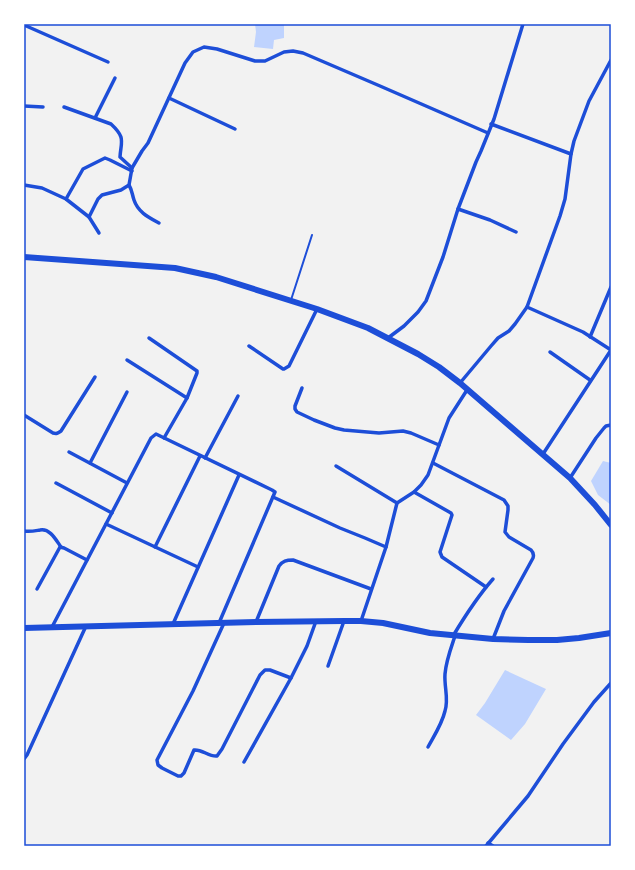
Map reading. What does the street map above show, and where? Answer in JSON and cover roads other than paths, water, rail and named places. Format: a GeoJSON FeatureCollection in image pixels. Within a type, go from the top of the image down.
{"type":"FeatureCollection","features":[{"type":"Feature","properties":{"kind":"highway"},"geometry":{"type":"LineString","coordinates":[[24,257],[175,268],[216,277],[317,309],[368,328],[423,357],[460,383],[570,478],[611,525]]}},
{"type":"Feature","properties":{"kind":"highway"},"geometry":{"type":"LineString","coordinates":[[24,628],[361,621],[383,623],[430,633],[493,639],[557,640],[611,633]]}},
{"type":"Feature","properties":{"kind":"street"},"geometry":{"type":"LineString","coordinates":[[388,338],[404,326],[418,312],[426,301],[443,257],[458,209],[488,134],[523,24]]}},
{"type":"Feature","properties":{"kind":"street"},"geometry":{"type":"LineString","coordinates":[[24,25],[108,62]]}},
{"type":"Feature","properties":{"kind":"street"},"geometry":{"type":"LineString","coordinates":[[159,223],[142,213],[136,206],[132,189],[129,185],[132,169],[148,143],[185,63],[193,52],[204,47],[218,49],[254,61],[265,61],[284,52],[292,51],[303,53],[488,134]]}},
{"type":"Feature","properties":{"kind":"street"},"geometry":{"type":"LineString","coordinates":[[460,383],[498,338],[509,331],[527,307],[565,199],[570,154],[587,107],[611,60]]}},
{"type":"Feature","properties":{"kind":"street"},"geometry":{"type":"LineString","coordinates":[[95,118],[115,78]]}},
{"type":"Feature","properties":{"kind":"street"},"geometry":{"type":"LineString","coordinates":[[169,98],[235,129]]}},
{"type":"Feature","properties":{"kind":"street"},"geometry":{"type":"LineString","coordinates":[[24,106],[43,107]]}},
{"type":"Feature","properties":{"kind":"street"},"geometry":{"type":"LineString","coordinates":[[64,106],[111,124],[121,135],[122,140],[120,158],[132,169]]}},
{"type":"Feature","properties":{"kind":"street"},"geometry":{"type":"LineString","coordinates":[[491,124],[570,154]]}},
{"type":"Feature","properties":{"kind":"street"},"geometry":{"type":"LineString","coordinates":[[66,199],[83,169],[105,158],[132,169]]}},
{"type":"Feature","properties":{"kind":"street"},"geometry":{"type":"LineString","coordinates":[[24,185],[42,188],[66,199],[89,217],[99,233]]}},
{"type":"Feature","properties":{"kind":"street"},"geometry":{"type":"LineString","coordinates":[[89,217],[98,199],[102,195],[121,190],[129,185]]}},
{"type":"Feature","properties":{"kind":"street"},"geometry":{"type":"LineString","coordinates":[[458,209],[490,220],[516,232]]}},
{"type":"Feature","properties":{"kind":"street"},"geometry":{"type":"LineString","coordinates":[[590,337],[611,287]]}},
{"type":"Feature","properties":{"kind":"street"},"geometry":{"type":"LineString","coordinates":[[527,307],[576,329],[611,350],[543,454]]}},
{"type":"Feature","properties":{"kind":"street"},"geometry":{"type":"LineString","coordinates":[[249,346],[283,369],[287,368],[317,309]]}},
{"type":"Feature","properties":{"kind":"street"},"geometry":{"type":"LineString","coordinates":[[149,338],[197,371],[187,398],[164,438]]}},
{"type":"Feature","properties":{"kind":"street"},"geometry":{"type":"LineString","coordinates":[[550,352],[590,380]]}},
{"type":"Feature","properties":{"kind":"street"},"geometry":{"type":"LineString","coordinates":[[127,360],[187,398]]}},
{"type":"Feature","properties":{"kind":"street"},"geometry":{"type":"LineString","coordinates":[[24,415],[53,433],[59,433],[62,431],[95,377]]}},
{"type":"Feature","properties":{"kind":"street"},"geometry":{"type":"LineString","coordinates":[[302,388],[295,409],[297,412],[314,420],[344,430],[379,433],[403,431],[439,444]]}},
{"type":"Feature","properties":{"kind":"street"},"geometry":{"type":"LineString","coordinates":[[361,621],[386,547],[397,503],[421,486],[428,475],[449,418],[467,390]]}},
{"type":"Feature","properties":{"kind":"street"},"geometry":{"type":"LineString","coordinates":[[90,463],[127,392]]}},
{"type":"Feature","properties":{"kind":"street"},"geometry":{"type":"LineString","coordinates":[[205,458],[238,396]]}},
{"type":"Feature","properties":{"kind":"street"},"geometry":{"type":"LineString","coordinates":[[570,478],[596,438],[606,426],[611,425]]}},
{"type":"Feature","properties":{"kind":"street"},"geometry":{"type":"LineString","coordinates":[[52,627],[127,483],[153,436],[156,434],[275,492],[193,691],[157,760],[158,765],[178,776],[181,776],[184,773],[194,750],[197,749],[213,756],[217,756],[260,675],[266,670],[270,670],[291,678]]}},
{"type":"Feature","properties":{"kind":"street"},"geometry":{"type":"LineString","coordinates":[[69,452],[127,483]]}},
{"type":"Feature","properties":{"kind":"street"},"geometry":{"type":"LineString","coordinates":[[155,547],[200,456]]}},
{"type":"Feature","properties":{"kind":"street"},"geometry":{"type":"LineString","coordinates":[[433,463],[504,500],[508,506],[505,532],[506,535],[533,552],[533,558],[504,611],[493,639]]}},
{"type":"Feature","properties":{"kind":"street"},"geometry":{"type":"LineString","coordinates":[[336,466],[397,503]]}},
{"type":"Feature","properties":{"kind":"street"},"geometry":{"type":"LineString","coordinates":[[173,624],[239,475]]}},
{"type":"Feature","properties":{"kind":"street"},"geometry":{"type":"LineString","coordinates":[[56,483],[112,513]]}},
{"type":"Feature","properties":{"kind":"street"},"geometry":{"type":"LineString","coordinates":[[414,492],[452,515],[440,552],[442,557],[486,587]]}},
{"type":"Feature","properties":{"kind":"street"},"geometry":{"type":"LineString","coordinates":[[273,497],[340,528],[386,547]]}},
{"type":"Feature","properties":{"kind":"street"},"geometry":{"type":"LineString","coordinates":[[106,524],[198,567]]}},
{"type":"Feature","properties":{"kind":"street"},"geometry":{"type":"LineString","coordinates":[[24,531],[30,532],[41,530],[51,533],[61,547],[87,560]]}},
{"type":"Feature","properties":{"kind":"street"},"geometry":{"type":"LineString","coordinates":[[36,589],[57,551],[61,547]]}},
{"type":"Feature","properties":{"kind":"street"},"geometry":{"type":"LineString","coordinates":[[256,622],[279,566],[286,560],[293,560],[371,589]]}},
{"type":"Feature","properties":{"kind":"street"},"geometry":{"type":"LineString","coordinates":[[428,747],[446,710],[447,699],[445,690],[445,670],[454,636],[467,612],[493,579]]}},
{"type":"Feature","properties":{"kind":"street"},"geometry":{"type":"LineString","coordinates":[[244,762],[291,678],[307,646],[316,621]]}},
{"type":"Feature","properties":{"kind":"street"},"geometry":{"type":"LineString","coordinates":[[328,666],[344,621]]}},
{"type":"Feature","properties":{"kind":"street"},"geometry":{"type":"LineString","coordinates":[[24,759],[27,756],[86,626]]}},
{"type":"Feature","properties":{"kind":"street"},"geometry":{"type":"LineString","coordinates":[[494,846],[487,844],[528,796],[594,702],[611,683]]}},
{"type":"Feature","properties":{"kind":"lane"},"geometry":{"type":"LineString","coordinates":[[291,301],[312,236]]}},
{"type":"Feature","properties":{"kind":"water"},"geometry":{"type":"Polygon","coordinates":[[[255,24],[284,24],[284,38],[274,40],[273,49],[254,47],[256,32],[255,24]]]}},
{"type":"Feature","properties":{"kind":"water"},"geometry":{"type":"Polygon","coordinates":[[[603,461],[611,463],[611,505],[598,495],[591,481],[603,461]]]}},
{"type":"Feature","properties":{"kind":"water"},"geometry":{"type":"Polygon","coordinates":[[[505,670],[546,689],[525,724],[511,740],[476,715],[505,670]]]}}]}
